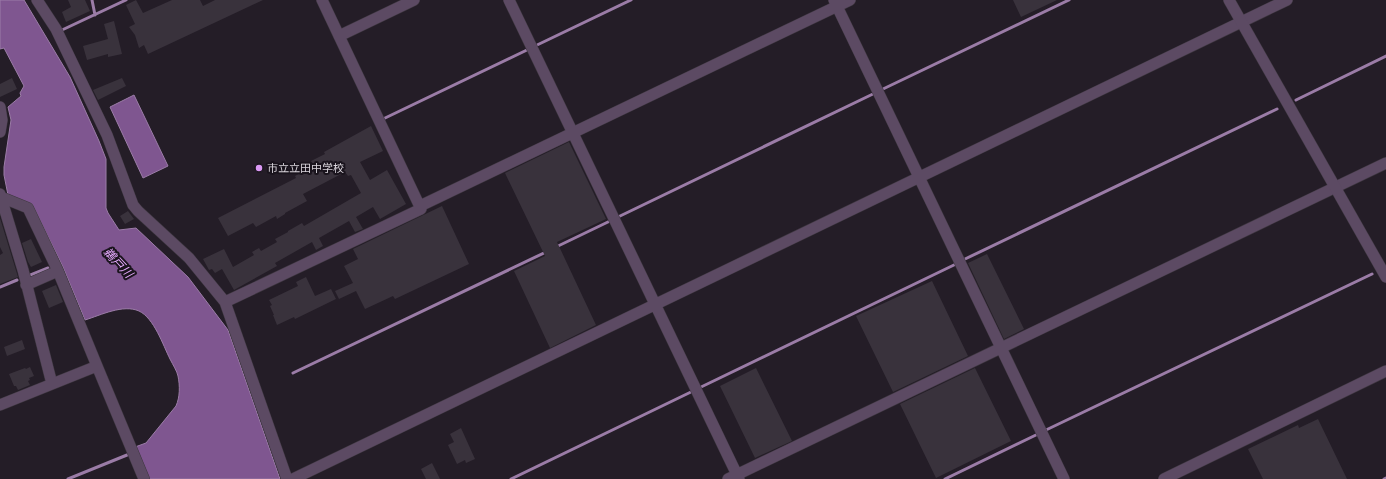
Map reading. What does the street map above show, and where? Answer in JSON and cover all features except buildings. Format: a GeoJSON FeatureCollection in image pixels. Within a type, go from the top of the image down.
{"type":"FeatureCollection","features":[{"type":"Feature","properties":{"kind":"street"},"geometry":{"type":"LineString","coordinates":[[37,0],[56,29],[107,135],[133,205],[189,258],[225,302],[287,479]]}},
{"type":"Feature","properties":{"kind":"street"},"geometry":{"type":"LineString","coordinates":[[322,0],[420,206]]}},
{"type":"Feature","properties":{"kind":"street"},"geometry":{"type":"LineString","coordinates":[[339,36],[414,0]]}},
{"type":"Feature","properties":{"kind":"street"},"geometry":{"type":"LineString","coordinates":[[509,0],[655,304],[735,478],[1386,163]]}},
{"type":"Feature","properties":{"kind":"street"},"geometry":{"type":"LineString","coordinates":[[225,302],[421,209],[420,206],[572,133],[835,3],[850,0]]}},
{"type":"Feature","properties":{"kind":"street"},"geometry":{"type":"LineString","coordinates":[[1229,0],[1386,278]]}},
{"type":"Feature","properties":{"kind":"street"},"geometry":{"type":"LineString","coordinates":[[292,479],[1287,0]]}},
{"type":"Feature","properties":{"kind":"street"},"geometry":{"type":"LineString","coordinates":[[835,3],[1064,479]]}},
{"type":"Feature","properties":{"kind":"street"},"geometry":{"type":"LineString","coordinates":[[0,108],[2,120],[0,132]]}},
{"type":"Feature","properties":{"kind":"street"},"geometry":{"type":"LineString","coordinates":[[0,196],[28,208],[58,271],[144,479]]}},
{"type":"Feature","properties":{"kind":"street"},"geometry":{"type":"LineString","coordinates":[[0,196],[26,285],[52,384]]}},
{"type":"Feature","properties":{"kind":"street"},"geometry":{"type":"LineString","coordinates":[[26,285],[58,271]]}},
{"type":"Feature","properties":{"kind":"street"},"geometry":{"type":"LineString","coordinates":[[0,405],[97,366]]}},
{"type":"Feature","properties":{"kind":"street"},"geometry":{"type":"LineString","coordinates":[[1164,479],[1386,371]]}},
{"type":"Feature","properties":{"kind":"water","name":"鵜戸川"},"geometry":{"type":"Polygon","coordinates":[[[0,0],[24,0],[70,77],[106,159],[106,208],[119,230],[136,228],[188,277],[228,330],[280,479],[149,479],[135,447],[146,443],[176,406],[179,391],[177,374],[154,326],[144,314],[139,311],[133,309],[119,309],[85,320],[63,267],[32,204],[8,195],[4,167],[11,120],[8,107],[21,96],[20,93],[24,86],[4,48],[0,49],[0,0]]]}},
{"type":"Feature","properties":{"kind":"water"},"geometry":{"type":"Polygon","coordinates":[[[134,95],[168,166],[143,178],[110,107],[134,95]]]}},
{"type":"Feature","properties":{"kind":"waterway"},"geometry":{"type":"LineString","coordinates":[[92,0],[95,15]]}},
{"type":"Feature","properties":{"kind":"waterway"},"geometry":{"type":"LineString","coordinates":[[62,30],[126,0]]}},
{"type":"Feature","properties":{"kind":"waterway"},"geometry":{"type":"LineString","coordinates":[[535,46],[631,0]]}},
{"type":"Feature","properties":{"kind":"waterway"},"geometry":{"type":"LineString","coordinates":[[883,89],[1069,0]]}},
{"type":"Feature","properties":{"kind":"waterway"},"geometry":{"type":"LineString","coordinates":[[383,119],[529,49]]}},
{"type":"Feature","properties":{"kind":"waterway"},"geometry":{"type":"LineString","coordinates":[[1296,100],[1386,56]]}},
{"type":"Feature","properties":{"kind":"waterway"},"geometry":{"type":"LineString","coordinates":[[618,217],[875,93]]}},
{"type":"Feature","properties":{"kind":"waterway"},"geometry":{"type":"LineString","coordinates":[[963,260],[1277,109]]}},
{"type":"Feature","properties":{"kind":"waterway"},"geometry":{"type":"LineString","coordinates":[[556,247],[610,221]]}},
{"type":"Feature","properties":{"kind":"waterway"},"geometry":{"type":"LineString","coordinates":[[293,373],[546,252]]}},
{"type":"Feature","properties":{"kind":"waterway"},"geometry":{"type":"LineString","coordinates":[[699,388],[956,264]]}},
{"type":"Feature","properties":{"kind":"waterway"},"geometry":{"type":"LineString","coordinates":[[28,276],[48,268]]}},
{"type":"Feature","properties":{"kind":"waterway"},"geometry":{"type":"LineString","coordinates":[[1046,430],[1372,274]]}},
{"type":"Feature","properties":{"kind":"waterway"},"geometry":{"type":"LineString","coordinates":[[0,287],[17,280]]}},
{"type":"Feature","properties":{"kind":"waterway"},"geometry":{"type":"LineString","coordinates":[[511,479],[693,391]]}},
{"type":"Feature","properties":{"kind":"waterway"},"geometry":{"type":"LineString","coordinates":[[945,479],[1038,434]]}},
{"type":"Feature","properties":{"kind":"waterway"},"geometry":{"type":"LineString","coordinates":[[68,479],[127,455]]}},
{"type":"Feature","properties":{"kind":"place","name":"市立立田中学校"},"geometry":{"type":"Point","coordinates":[259,168]}}]}
